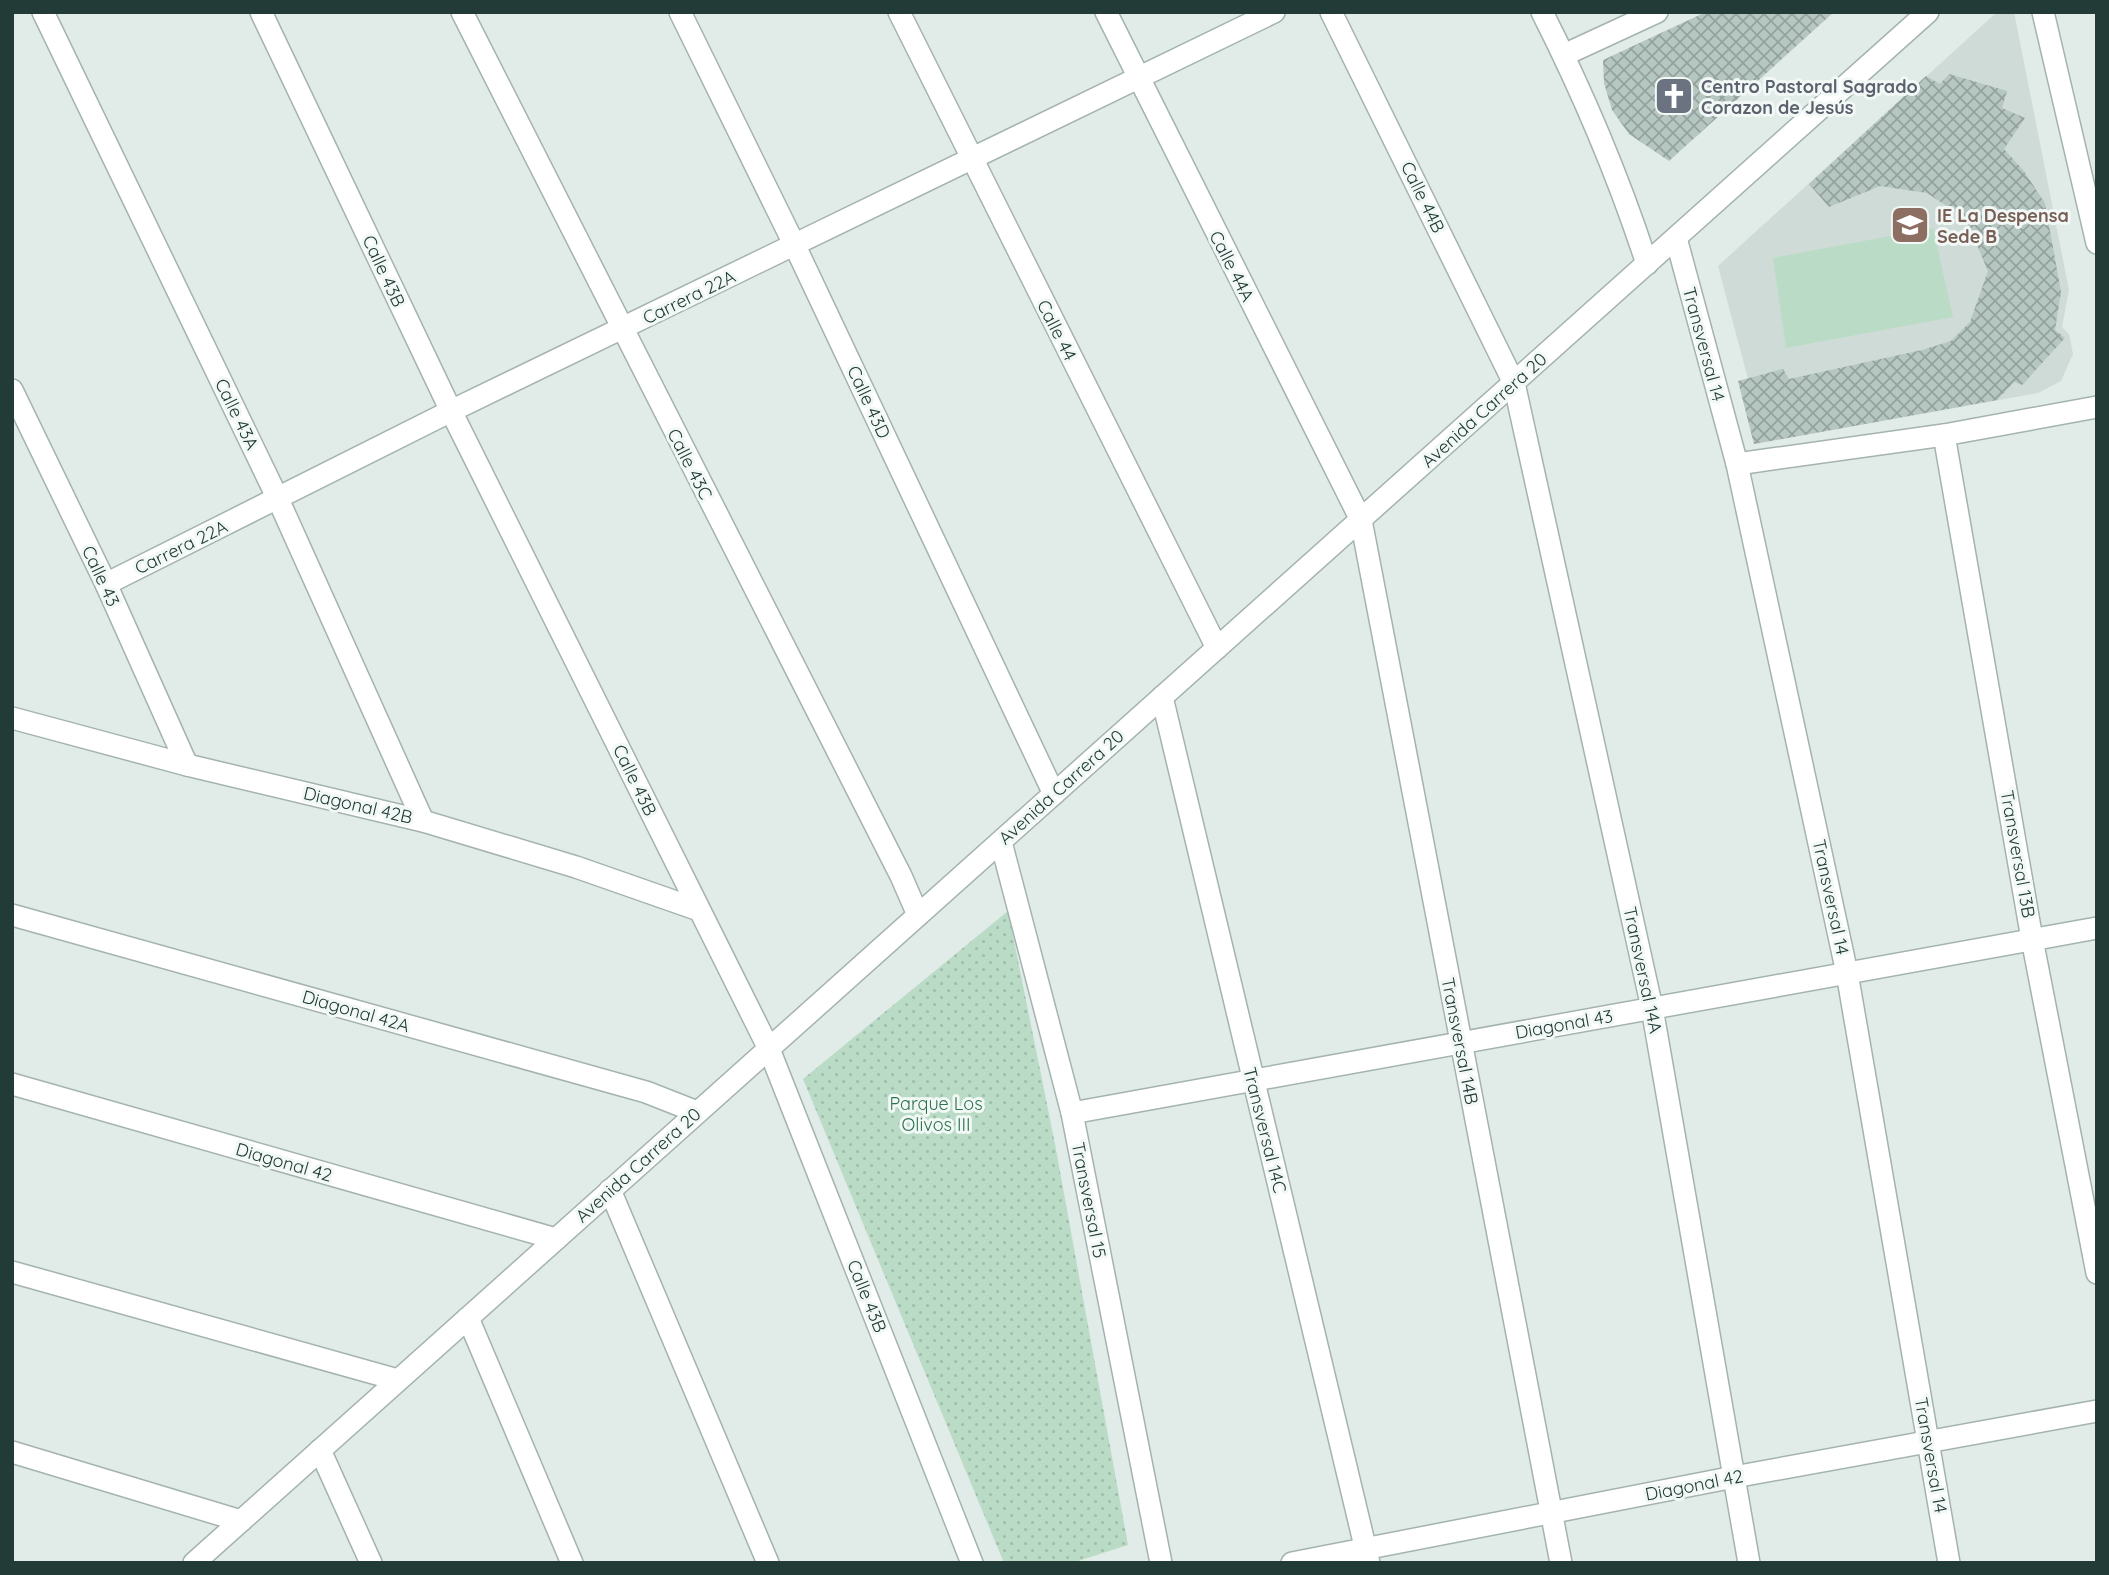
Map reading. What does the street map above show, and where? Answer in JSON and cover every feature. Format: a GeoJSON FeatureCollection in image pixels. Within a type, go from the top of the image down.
{"type":"FeatureCollection","features":[{"type":"Feature","properties":{"kind":"street","name":"Calle 43A"},"geometry":{"type":"LineString","coordinates":[[43,12],[278,499],[423,821]]}},
{"type":"Feature","properties":{"kind":"street","name":"Calle 43B"},"geometry":{"type":"LineString","coordinates":[[261,12],[451,411],[769,1049],[972,1563]]}},
{"type":"Feature","properties":{"kind":"street","name":"Calle 43C"},"geometry":{"type":"LineString","coordinates":[[462,12],[901,876],[918,915]]}},
{"type":"Feature","properties":{"kind":"street","name":"Calle 43D"},"geometry":{"type":"LineString","coordinates":[[680,12],[795,246],[1054,794]]}},
{"type":"Feature","properties":{"kind":"street","name":"Calle 44"},"geometry":{"type":"LineString","coordinates":[[899,12],[1217,648]]}},
{"type":"Feature","properties":{"kind":"street","name":"Calle 44A"},"geometry":{"type":"LineString","coordinates":[[1106,12],[1361,520]]}},
{"type":"Feature","properties":{"kind":"street","name":"Carrera 22A"},"geometry":{"type":"LineString","coordinates":[[106,584],[451,411],[1274,12]]}},
{"type":"Feature","properties":{"kind":"street","name":"Calle 44B"},"geometry":{"type":"LineString","coordinates":[[1331,12],[1514,383]]}},
{"type":"Feature","properties":{"kind":"street"},"geometry":{"type":"LineString","coordinates":[[1542,12],[1564,55],[1634,225],[1647,264]]}},
{"type":"Feature","properties":{"kind":"street"},"geometry":{"type":"LineString","coordinates":[[1564,55],[1657,12]]}},
{"type":"Feature","properties":{"kind":"street","name":"Avenida Carrera 20"},"geometry":{"type":"LineString","coordinates":[[194,1563],[1928,12]]}},
{"type":"Feature","properties":{"kind":"street"},"geometry":{"type":"LineString","coordinates":[[2043,12],[2097,243]]}},
{"type":"Feature","properties":{"kind":"street","name":"Transversal 14"},"geometry":{"type":"LineString","coordinates":[[1676,238],[1737,464],[1847,973],[1950,1563]]}},
{"type":"Feature","properties":{"kind":"street","name":"Transversal 14A"},"geometry":{"type":"LineString","coordinates":[[1514,383],[1651,1008],[1749,1563]]}},
{"type":"Feature","properties":{"kind":"street","name":"Calle 43"},"geometry":{"type":"LineString","coordinates":[[12,390],[106,584],[187,765]]}},
{"type":"Feature","properties":{"kind":"street"},"geometry":{"type":"LineString","coordinates":[[1737,464],[1944,435],[2097,407]]}},
{"type":"Feature","properties":{"kind":"street","name":"Transversal 13B"},"geometry":{"type":"LineString","coordinates":[[1944,435],[2032,939],[2097,1273]]}},
{"type":"Feature","properties":{"kind":"street","name":"Transversal 14B"},"geometry":{"type":"LineString","coordinates":[[1361,520],[1561,1563]]}},
{"type":"Feature","properties":{"kind":"street","name":"Transversal 14C"},"geometry":{"type":"LineString","coordinates":[[1162,697],[1367,1555]]}},
{"type":"Feature","properties":{"kind":"street","name":"Diagonal 42B"},"geometry":{"type":"LineString","coordinates":[[12,718],[187,765],[423,821],[576,867],[699,910]]}},
{"type":"Feature","properties":{"kind":"street","name":"Transversal 15"},"geometry":{"type":"LineString","coordinates":[[1001,842],[1072,1113],[1161,1563]]}},
{"type":"Feature","properties":{"kind":"street","name":"Diagonal 42A"},"geometry":{"type":"LineString","coordinates":[[12,915],[646,1092],[697,1112]]}},
{"type":"Feature","properties":{"kind":"street","name":"Diagonal 43"},"geometry":{"type":"LineString","coordinates":[[1072,1113],[2097,928]]}},
{"type":"Feature","properties":{"kind":"street","name":"Diagonal 42"},"geometry":{"type":"LineString","coordinates":[[12,1084],[556,1239]]}},
{"type":"Feature","properties":{"kind":"street"},"geometry":{"type":"LineString","coordinates":[[610,1190],[768,1563]]}},
{"type":"Feature","properties":{"kind":"street"},"geometry":{"type":"LineString","coordinates":[[12,1272],[398,1380]]}},
{"type":"Feature","properties":{"kind":"street"},"geometry":{"type":"LineString","coordinates":[[468,1318],[572,1563]]}},
{"type":"Feature","properties":{"kind":"street","name":"Diagonal 42"},"geometry":{"type":"LineString","coordinates":[[1292,1563],[1367,1555],[1551,1513],[1734,1477],[2097,1412]]}},
{"type":"Feature","properties":{"kind":"street"},"geometry":{"type":"LineString","coordinates":[[320,1450],[370,1563]]}},
{"type":"Feature","properties":{"kind":"street"},"geometry":{"type":"LineString","coordinates":[[12,1452],[241,1521]]}},
{"type":"Feature","properties":{"kind":"shaded area","name":"IE La Despensa Sede B"},"geometry":{"type":"Polygon","coordinates":[[[1997,12],[2014,12],[2069,290],[2062,327],[2069,334],[2073,354],[2061,381],[2038,393],[1754,444],[1738,381],[1748,379],[1718,266],[1997,12]]]}},
{"type":"Feature","properties":{"kind":"green space"},"geometry":{"type":"Polygon","coordinates":[[[1933,228],[1953,317],[1786,348],[1773,258],[1933,228]]]}},
{"type":"Feature","properties":{"kind":"green space","name":"Parque Los Olivos III"},"geometry":{"type":"Polygon","coordinates":[[[1008,911],[1055,1144],[1128,1545],[1072,1563],[1004,1563],[803,1079],[1008,911]]]}},
{"type":"Feature","properties":{"kind":"building","name":"Centro Pastoral Sagrado Corazon de Jesús"},"geometry":{"type":"Polygon","coordinates":[[[1706,12],[1834,12],[1669,161],[1629,134],[1612,110],[1604,83],[1603,60],[1706,12]]]}},
{"type":"Feature","properties":{"kind":"building"},"geometry":{"type":"Polygon","coordinates":[[[1949,74],[2007,91],[2002,108],[2025,118],[2004,149],[2023,170],[2045,203],[2061,292],[2055,330],[2065,338],[2022,385],[2014,382],[1997,400],[1754,444],[1738,381],[1783,369],[1789,379],[1922,350],[1951,341],[1970,322],[1988,271],[1966,219],[1927,193],[1880,186],[1829,207],[1809,184],[1926,76],[1940,84],[1949,74]]]}},
{"type":"Feature","properties":{"kind":"place","name":"Centro Pastoral Sagrado Corazon de Jesús"},"geometry":{"type":"Point","coordinates":[1674,96]}},
{"type":"Feature","properties":{"kind":"place","name":"IE La Despensa Sede B"},"geometry":{"type":"Point","coordinates":[1910,225]}}]}
